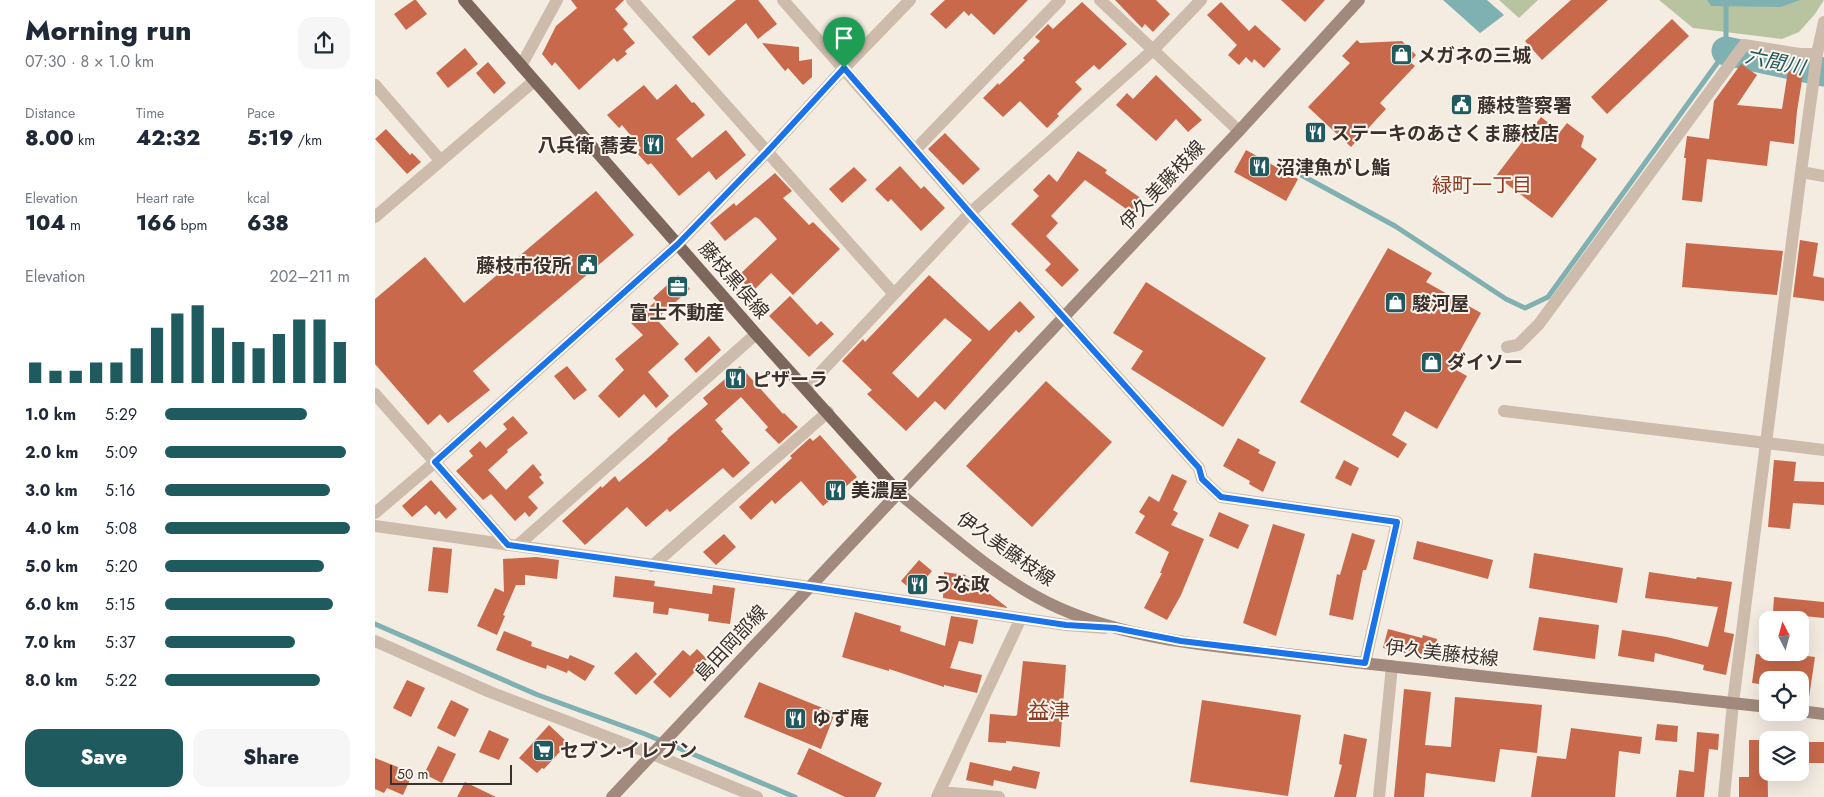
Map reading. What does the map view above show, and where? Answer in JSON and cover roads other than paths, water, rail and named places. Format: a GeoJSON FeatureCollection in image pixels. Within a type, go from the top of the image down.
{"type":"FeatureCollection","features":[{"type":"Feature","properties":{"kind":"main road","name":"藤枝黒俣線"},"geometry":{"type":"LineString","coordinates":[[464,0],[756,334],[899,493]]}},
{"type":"Feature","properties":{"kind":"main road","name":"伊久美藤枝線"},"geometry":{"type":"LineString","coordinates":[[1359,0],[1239,131],[899,493],[974,555],[1020,586],[1058,608],[1115,628],[1181,641],[1759,706]]}},
{"type":"Feature","properties":{"kind":"main road","name":"島田岡部線"},"geometry":{"type":"LineString","coordinates":[[612,797],[899,493]]}},
{"type":"Feature","properties":{"kind":"main road"},"geometry":{"type":"LineString","coordinates":[[1809,712],[1824,714]]}},
{"type":"Feature","properties":{"kind":"street"},"geometry":{"type":"LineString","coordinates":[[521,66],[557,0]]}},
{"type":"Feature","properties":{"kind":"street"},"geometry":{"type":"LineString","coordinates":[[632,0],[894,294]]}},
{"type":"Feature","properties":{"kind":"street"},"geometry":{"type":"LineString","coordinates":[[783,0],[970,213],[1199,468],[1202,479],[1221,497],[1397,522],[1365,663]]}},
{"type":"Feature","properties":{"kind":"street"},"geometry":{"type":"LineString","coordinates":[[375,513],[435,462],[678,244],[910,0]]}},
{"type":"Feature","properties":{"kind":"street"},"geometry":{"type":"LineString","coordinates":[[915,150],[1060,0]]}},
{"type":"Feature","properties":{"kind":"street"},"geometry":{"type":"LineString","coordinates":[[1101,0],[1239,131]]}},
{"type":"Feature","properties":{"kind":"street"},"geometry":{"type":"LineString","coordinates":[[806,388],[970,213],[1153,50],[1201,0]]}},
{"type":"Feature","properties":{"kind":"street"},"geometry":{"type":"LineString","coordinates":[[1724,797],[1733,703],[1766,443],[1817,54],[1824,22]]}},
{"type":"Feature","properties":{"kind":"street"},"geometry":{"type":"LineString","coordinates":[[1507,347],[1518,345],[1539,324],[1744,44],[1800,54],[1817,54]]}},
{"type":"Feature","properties":{"kind":"street"},"geometry":{"type":"LineString","coordinates":[[375,217],[534,81]]}},
{"type":"Feature","properties":{"kind":"street"},"geometry":{"type":"LineString","coordinates":[[375,85],[440,160]]}},
{"type":"Feature","properties":{"kind":"street"},"geometry":{"type":"LineString","coordinates":[[1801,172],[1824,176]]}},
{"type":"Feature","properties":{"kind":"street"},"geometry":{"type":"LineString","coordinates":[[512,546],[756,334]]}},
{"type":"Feature","properties":{"kind":"street"},"geometry":{"type":"LineString","coordinates":[[375,394],[512,546]]}},
{"type":"Feature","properties":{"kind":"street"},"geometry":{"type":"LineString","coordinates":[[1504,411],[1824,450]]}},
{"type":"Feature","properties":{"kind":"street"},"geometry":{"type":"LineString","coordinates":[[652,566],[828,412]]}},
{"type":"Feature","properties":{"kind":"street"},"geometry":{"type":"LineString","coordinates":[[375,526],[1066,625],[1115,628]]}},
{"type":"Feature","properties":{"kind":"street"},"geometry":{"type":"LineString","coordinates":[[999,797],[939,794],[1021,618]]}},
{"type":"Feature","properties":{"kind":"street"},"geometry":{"type":"LineString","coordinates":[[375,641],[491,692],[757,797]]}},
{"type":"Feature","properties":{"kind":"street"},"geometry":{"type":"LineString","coordinates":[[1379,797],[1392,666]]}},
{"type":"Feature","properties":{"kind":"water"},"geometry":{"type":"Polygon","coordinates":[[[1443,0],[1487,0],[1504,15],[1480,33],[1443,0]]]}},
{"type":"Feature","properties":{"kind":"water"},"geometry":{"type":"Polygon","coordinates":[[[1707,0],[1800,0],[1781,7],[1711,6],[1707,0]]]}},
{"type":"Feature","properties":{"kind":"waterway"},"geometry":{"type":"LineString","coordinates":[[1279,163],[1395,226],[1506,299],[1525,308],[1548,297],[1726,51],[1726,0]]}},
{"type":"Feature","properties":{"kind":"waterway","name":"六間川"},"geometry":{"type":"LineString","coordinates":[[1726,51],[1824,72]]}},
{"type":"Feature","properties":{"kind":"waterway"},"geometry":{"type":"LineString","coordinates":[[375,624],[538,695],[645,734],[795,797]]}},
{"type":"Feature","properties":{"kind":"place","name":"メガネの三城"},"geometry":{"type":"Point","coordinates":[1401,55]}},
{"type":"Feature","properties":{"kind":"place","name":"藤枝警察署"},"geometry":{"type":"Point","coordinates":[1461,105]}},
{"type":"Feature","properties":{"kind":"place","name":"ステーキのあさくま藤枝店"},"geometry":{"type":"Point","coordinates":[1315,133]}},
{"type":"Feature","properties":{"kind":"place","name":"八兵衛 蕎麦"},"geometry":{"type":"Point","coordinates":[654,145]}},
{"type":"Feature","properties":{"kind":"place","name":"沼津魚がし鮨"},"geometry":{"type":"Point","coordinates":[1260,167]}},
{"type":"Feature","properties":{"kind":"place","name":"藤枝市役所"},"geometry":{"type":"Point","coordinates":[587,265]}},
{"type":"Feature","properties":{"kind":"place","name":"富士不動産"},"geometry":{"type":"Point","coordinates":[677,286]}},
{"type":"Feature","properties":{"kind":"place","name":"駿河屋"},"geometry":{"type":"Point","coordinates":[1396,303]}},
{"type":"Feature","properties":{"kind":"place","name":"ダイソー"},"geometry":{"type":"Point","coordinates":[1431,362]}},
{"type":"Feature","properties":{"kind":"place","name":"ピザーラ"},"geometry":{"type":"Point","coordinates":[736,379]}},
{"type":"Feature","properties":{"kind":"place","name":"美濃屋"},"geometry":{"type":"Point","coordinates":[835,490]}},
{"type":"Feature","properties":{"kind":"place","name":"うな政"},"geometry":{"type":"Point","coordinates":[917,584]}},
{"type":"Feature","properties":{"kind":"place","name":"ゆず庵"},"geometry":{"type":"Point","coordinates":[796,718]}},
{"type":"Feature","properties":{"kind":"place","name":"セブン-イレブン"},"geometry":{"type":"Point","coordinates":[544,750]}},
{"type":"Feature","properties":{"kind":"district","name":"緑町一丁目"},"geometry":{"type":"Point","coordinates":[1482,185]}},
{"type":"Feature","properties":{"kind":"district","name":"益津"},"geometry":{"type":"Point","coordinates":[1049,711]}}]}
